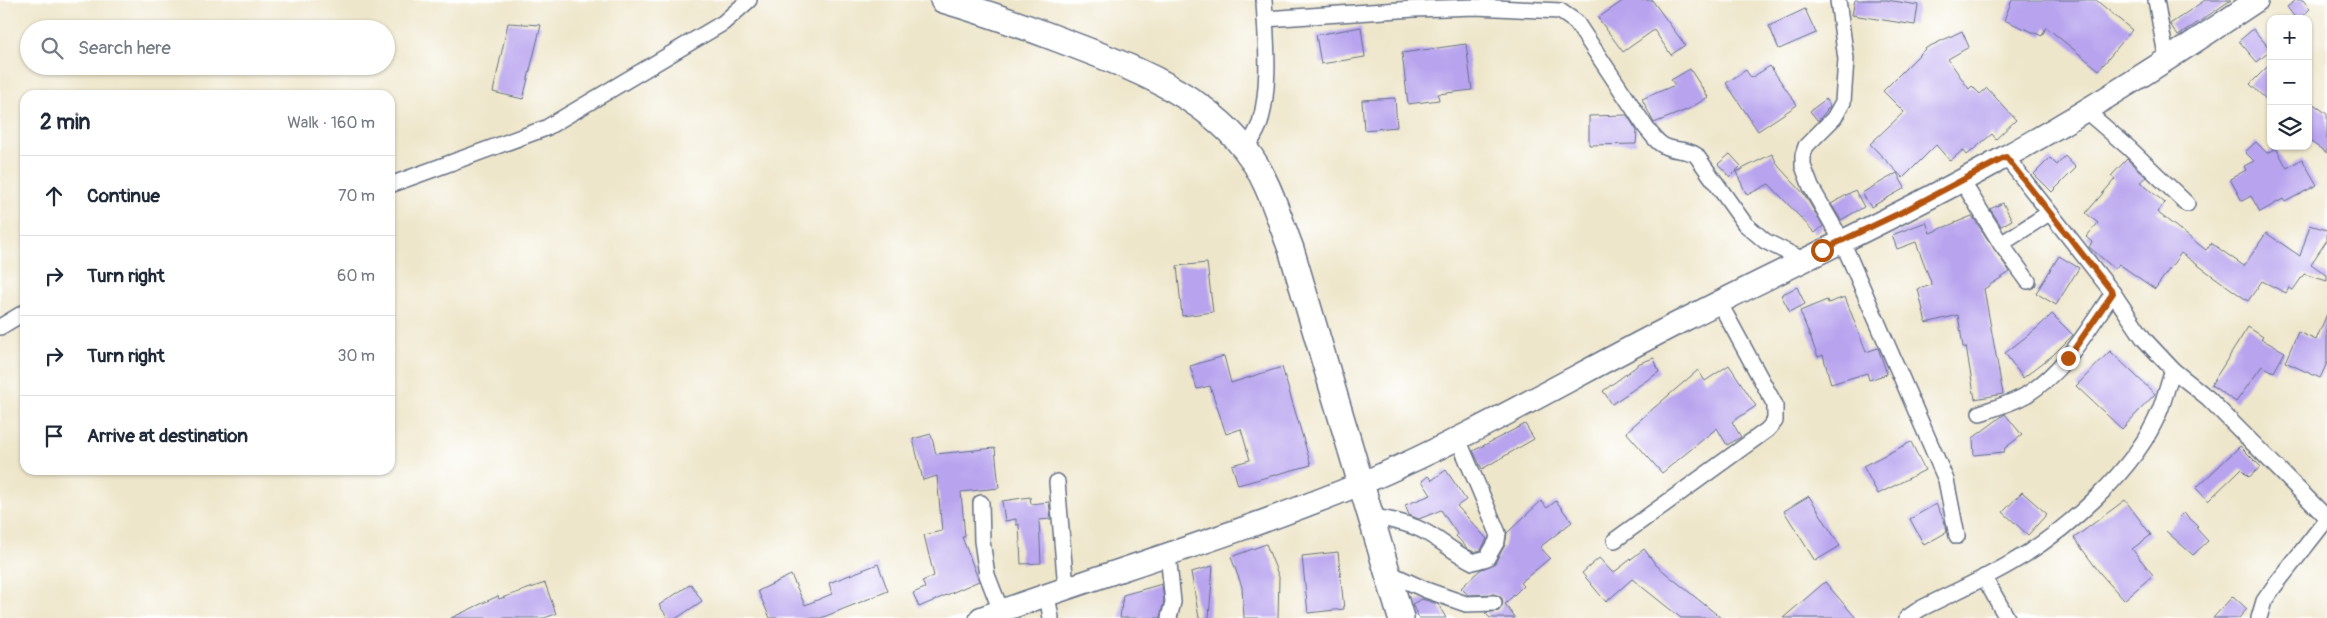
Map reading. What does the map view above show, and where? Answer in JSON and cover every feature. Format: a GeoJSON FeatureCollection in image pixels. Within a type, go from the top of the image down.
{"type":"FeatureCollection","features":[{"type":"Feature","properties":{"kind":"main road"},"geometry":{"type":"LineString","coordinates":[[943,0],[1023,25],[1088,50],[1179,92],[1220,121],[1246,150],[1271,197],[1291,250],[1401,618]]}},
{"type":"Feature","properties":{"kind":"main road"},"geometry":{"type":"LineString","coordinates":[[991,614],[1168,554],[1362,483],[1458,439],[1719,302],[1900,213],[2006,157],[2167,61],[2257,0]]}},
{"type":"Feature","properties":{"kind":"street"},"geometry":{"type":"LineString","coordinates":[[395,183],[546,128],[723,23],[749,0]]}},
{"type":"Feature","properties":{"kind":"street"},"geometry":{"type":"LineString","coordinates":[[1246,150],[1259,125],[1264,103],[1264,0]]}},
{"type":"Feature","properties":{"kind":"street"},"geometry":{"type":"LineString","coordinates":[[1838,0],[1846,58],[1843,102],[1839,112],[1806,146],[1803,155],[1803,166],[1812,187],[1842,240],[1946,480],[1957,536]]}},
{"type":"Feature","properties":{"kind":"street"},"geometry":{"type":"LineString","coordinates":[[2156,0],[2167,61]]}},
{"type":"Feature","properties":{"kind":"street"},"geometry":{"type":"LineString","coordinates":[[1265,19],[1414,9],[1476,7],[1560,12],[1576,22],[1646,128],[1661,144],[1696,155],[1750,229],[1765,241],[1803,260]]}},
{"type":"Feature","properties":{"kind":"street"},"geometry":{"type":"LineString","coordinates":[[2085,110],[2129,148],[2187,204]]}},
{"type":"Feature","properties":{"kind":"street"},"geometry":{"type":"LineString","coordinates":[[2006,157],[2113,293],[2144,339],[2173,370],[2208,398],[2327,518],[2264,601],[2259,618]]}},
{"type":"Feature","properties":{"kind":"street"},"geometry":{"type":"LineString","coordinates":[[1962,181],[2001,244],[2028,281]]}},
{"type":"Feature","properties":{"kind":"street"},"geometry":{"type":"LineString","coordinates":[[2001,244],[2049,213]]}},
{"type":"Feature","properties":{"kind":"street"},"geometry":{"type":"LineString","coordinates":[[1980,413],[2025,396],[2044,382],[2068,358],[2113,293]]}},
{"type":"Feature","properties":{"kind":"street"},"geometry":{"type":"LineString","coordinates":[[1615,540],[1767,430],[1775,421],[1775,404],[1719,302]]}},
{"type":"Feature","properties":{"kind":"street"},"geometry":{"type":"LineString","coordinates":[[0,327],[20,315]]}},
{"type":"Feature","properties":{"kind":"street"},"geometry":{"type":"LineString","coordinates":[[1907,618],[2011,564],[2091,504],[2138,449],[2159,412],[2173,370]]}},
{"type":"Feature","properties":{"kind":"street"},"geometry":{"type":"LineString","coordinates":[[1370,516],[1399,522],[1426,532],[1458,556],[1473,562],[1487,558],[1497,541],[1498,533],[1458,439]]}},
{"type":"Feature","properties":{"kind":"street"},"geometry":{"type":"LineString","coordinates":[[1051,618],[1057,592],[1057,482]]}},
{"type":"Feature","properties":{"kind":"street"},"geometry":{"type":"LineString","coordinates":[[981,503],[982,540],[991,614]]}},
{"type":"Feature","properties":{"kind":"street"},"geometry":{"type":"LineString","coordinates":[[1168,554],[1173,602],[1169,618]]}},
{"type":"Feature","properties":{"kind":"street"},"geometry":{"type":"LineString","coordinates":[[1387,572],[1426,590],[1466,604],[1494,603]]}},
{"type":"Feature","properties":{"kind":"street"},"geometry":{"type":"LineString","coordinates":[[1984,577],[2008,618]]}},
{"type":"Feature","properties":{"kind":"building"},"geometry":{"type":"Polygon","coordinates":[[[1624,0],[1652,0],[1685,45],[1671,55],[1654,30],[1623,52],[1598,18],[1624,0]]]}},
{"type":"Feature","properties":{"kind":"building"},"geometry":{"type":"Polygon","coordinates":[[[1855,0],[1887,0],[1918,5],[1915,25],[1852,15],[1855,0]]]}},
{"type":"Feature","properties":{"kind":"building"},"geometry":{"type":"Polygon","coordinates":[[[2012,0],[2096,0],[2132,30],[2099,70],[2046,27],[2042,36],[2004,20],[2012,0]]]}},
{"type":"Feature","properties":{"kind":"building"},"geometry":{"type":"Polygon","coordinates":[[[2205,0],[2231,0],[2178,36],[2170,24],[2205,0]]]}},
{"type":"Feature","properties":{"kind":"building"},"geometry":{"type":"Polygon","coordinates":[[[2296,0],[2303,0],[2310,9],[2303,15],[2293,15],[2287,7],[2296,0]]]}},
{"type":"Feature","properties":{"kind":"building"},"geometry":{"type":"Polygon","coordinates":[[[1805,9],[1816,33],[1779,49],[1769,26],[1805,9]]]}},
{"type":"Feature","properties":{"kind":"building"},"geometry":{"type":"Polygon","coordinates":[[[508,23],[541,25],[523,99],[493,92],[508,23]]]}},
{"type":"Feature","properties":{"kind":"building"},"geometry":{"type":"Polygon","coordinates":[[[1361,27],[1365,57],[1321,64],[1316,35],[1361,27]]]}},
{"type":"Feature","properties":{"kind":"building"},"geometry":{"type":"Polygon","coordinates":[[[2253,29],[2267,45],[2267,53],[2257,62],[2239,41],[2253,29]]]}},
{"type":"Feature","properties":{"kind":"building"},"geometry":{"type":"Polygon","coordinates":[[[1962,31],[1969,47],[1948,59],[1969,89],[1972,86],[1980,94],[1987,88],[2016,120],[1996,139],[1992,134],[1967,155],[1963,150],[1950,161],[1936,145],[1903,178],[1870,144],[1904,112],[1883,91],[1926,48],[1962,31]]]}},
{"type":"Feature","properties":{"kind":"building"},"geometry":{"type":"Polygon","coordinates":[[[1466,44],[1472,90],[1438,94],[1439,100],[1408,104],[1402,53],[1466,44]]]}},
{"type":"Feature","properties":{"kind":"building"},"geometry":{"type":"Polygon","coordinates":[[[1770,66],[1797,105],[1758,131],[1726,83],[1746,70],[1751,78],[1770,66]]]}},
{"type":"Feature","properties":{"kind":"building"},"geometry":{"type":"Polygon","coordinates":[[[2267,67],[2267,100],[2250,84],[2267,67]]]}},
{"type":"Feature","properties":{"kind":"building"},"geometry":{"type":"Polygon","coordinates":[[[1690,69],[1708,97],[1689,109],[1654,123],[1642,99],[1675,85],[1671,80],[1690,69]]]}},
{"type":"Feature","properties":{"kind":"building"},"geometry":{"type":"Polygon","coordinates":[[[1395,98],[1397,127],[1364,130],[1362,100],[1395,98]]]}},
{"type":"Feature","properties":{"kind":"building"},"geometry":{"type":"Polygon","coordinates":[[[1826,99],[1830,106],[1818,121],[1810,111],[1826,99]]]}},
{"type":"Feature","properties":{"kind":"building"},"geometry":{"type":"Polygon","coordinates":[[[2312,103],[2327,114],[2327,153],[2312,143],[2312,103]]]}},
{"type":"Feature","properties":{"kind":"building"},"geometry":{"type":"Polygon","coordinates":[[[1627,115],[1637,131],[1636,144],[1589,145],[1589,116],[1627,115]]]}},
{"type":"Feature","properties":{"kind":"building"},"geometry":{"type":"Polygon","coordinates":[[[2256,142],[2267,153],[2277,150],[2287,168],[2302,159],[2317,185],[2285,202],[2283,199],[2260,212],[2251,196],[2242,201],[2230,179],[2246,170],[2244,166],[2254,161],[2245,152],[2256,142]]]}},
{"type":"Feature","properties":{"kind":"building"},"geometry":{"type":"Polygon","coordinates":[[[1730,154],[1741,166],[1730,177],[1718,164],[1730,154]]]}},
{"type":"Feature","properties":{"kind":"building"},"geometry":{"type":"Polygon","coordinates":[[[1772,154],[1779,167],[1804,194],[1823,226],[1815,233],[1769,184],[1747,195],[1736,172],[1772,154]]]}},
{"type":"Feature","properties":{"kind":"building"},"geometry":{"type":"Polygon","coordinates":[[[2065,156],[2076,168],[2052,192],[2034,174],[2050,158],[2057,165],[2065,156]]]}},
{"type":"Feature","properties":{"kind":"building"},"geometry":{"type":"Polygon","coordinates":[[[2127,159],[2146,177],[2140,182],[2165,203],[2157,212],[2206,250],[2211,243],[2244,266],[2266,233],[2300,256],[2310,225],[2327,230],[2327,240],[2311,264],[2327,275],[2327,281],[2304,274],[2293,290],[2289,288],[2290,286],[2286,293],[2262,281],[2248,301],[2181,253],[2155,289],[2119,264],[2115,269],[2089,247],[2092,242],[2086,237],[2098,223],[2086,213],[2115,179],[2111,176],[2127,159]]]}},
{"type":"Feature","properties":{"kind":"building"},"geometry":{"type":"Polygon","coordinates":[[[1897,173],[1905,188],[1871,207],[1862,193],[1897,173]]]}},
{"type":"Feature","properties":{"kind":"building"},"geometry":{"type":"Polygon","coordinates":[[[1855,190],[1864,207],[1841,220],[1831,204],[1855,190]]]}},
{"type":"Feature","properties":{"kind":"building"},"geometry":{"type":"Polygon","coordinates":[[[2003,203],[2012,220],[2001,226],[1990,209],[2003,203]]]}},
{"type":"Feature","properties":{"kind":"building"},"geometry":{"type":"Polygon","coordinates":[[[1972,216],[2010,272],[1984,289],[2003,394],[1975,399],[1958,315],[1926,323],[1918,289],[1932,285],[1916,242],[1897,249],[1892,235],[1926,222],[1930,233],[1972,216]]]}},
{"type":"Feature","properties":{"kind":"building"},"geometry":{"type":"Polygon","coordinates":[[[2059,256],[2079,268],[2056,305],[2036,293],[2059,256]]]}},
{"type":"Feature","properties":{"kind":"building"},"geometry":{"type":"Polygon","coordinates":[[[1207,263],[1213,312],[1182,316],[1177,266],[1207,263]]]}},
{"type":"Feature","properties":{"kind":"building"},"geometry":{"type":"Polygon","coordinates":[[[1797,287],[1805,304],[1790,312],[1781,295],[1797,287]]]}},
{"type":"Feature","properties":{"kind":"building"},"geometry":{"type":"Polygon","coordinates":[[[1845,297],[1866,352],[1878,348],[1887,374],[1869,380],[1867,373],[1831,384],[1823,355],[1818,357],[1800,311],[1827,300],[1828,303],[1845,297]]]}},
{"type":"Feature","properties":{"kind":"building"},"geometry":{"type":"Polygon","coordinates":[[[2052,314],[2073,335],[2053,355],[2023,378],[2005,353],[2052,314]]]}},
{"type":"Feature","properties":{"kind":"building"},"geometry":{"type":"Polygon","coordinates":[[[2327,314],[2327,363],[2320,378],[2285,362],[2298,332],[2316,340],[2327,314]]]}},
{"type":"Feature","properties":{"kind":"building"},"geometry":{"type":"Polygon","coordinates":[[[2248,327],[2263,337],[2261,339],[2285,352],[2274,372],[2262,366],[2236,402],[2211,385],[2248,327]]]}},
{"type":"Feature","properties":{"kind":"building"},"geometry":{"type":"Polygon","coordinates":[[[2110,351],[2155,394],[2122,429],[2076,386],[2110,351]]]}},
{"type":"Feature","properties":{"kind":"building"},"geometry":{"type":"Polygon","coordinates":[[[1224,356],[1231,383],[1282,367],[1311,465],[1238,485],[1232,465],[1250,460],[1241,429],[1226,434],[1210,386],[1197,389],[1190,366],[1224,356]]]}},
{"type":"Feature","properties":{"kind":"building"},"geometry":{"type":"Polygon","coordinates":[[[1654,358],[1659,372],[1612,404],[1603,391],[1637,366],[1637,364],[1654,358]]]}},
{"type":"Feature","properties":{"kind":"building"},"geometry":{"type":"Polygon","coordinates":[[[1729,365],[1756,406],[1732,422],[1741,437],[1727,445],[1717,428],[1662,473],[1626,432],[1698,370],[1705,381],[1729,365]]]}},
{"type":"Feature","properties":{"kind":"building"},"geometry":{"type":"Polygon","coordinates":[[[2005,414],[2022,435],[2005,448],[2004,452],[1974,455],[1973,438],[2005,414]]]}},
{"type":"Feature","properties":{"kind":"building"},"geometry":{"type":"Polygon","coordinates":[[[1525,424],[1534,439],[1482,469],[1473,451],[1525,424]]]}},
{"type":"Feature","properties":{"kind":"building"},"geometry":{"type":"Polygon","coordinates":[[[931,434],[936,454],[995,448],[999,488],[961,492],[965,537],[962,537],[979,581],[919,607],[913,593],[925,588],[922,581],[934,576],[924,535],[942,531],[937,476],[923,480],[913,439],[931,434]]]}},
{"type":"Feature","properties":{"kind":"building"},"geometry":{"type":"Polygon","coordinates":[[[1911,442],[1925,470],[1878,494],[1863,466],[1911,442]]]}},
{"type":"Feature","properties":{"kind":"building"},"geometry":{"type":"Polygon","coordinates":[[[2240,446],[2261,467],[2249,477],[2241,469],[2208,501],[2196,488],[2240,446]]]}},
{"type":"Feature","properties":{"kind":"building"},"geometry":{"type":"Polygon","coordinates":[[[1446,470],[1466,500],[1457,506],[1487,539],[1481,550],[1474,552],[1468,549],[1456,536],[1457,534],[1441,510],[1419,519],[1409,515],[1405,505],[1431,495],[1422,481],[1428,476],[1432,480],[1446,470]]]}},
{"type":"Feature","properties":{"kind":"building"},"geometry":{"type":"Polygon","coordinates":[[[2022,492],[2047,514],[2028,535],[2003,512],[2022,492]]]}},
{"type":"Feature","properties":{"kind":"building"},"geometry":{"type":"Polygon","coordinates":[[[1809,496],[1840,546],[1815,561],[1784,511],[1809,496]]]}},
{"type":"Feature","properties":{"kind":"building"},"geometry":{"type":"Polygon","coordinates":[[[1030,497],[1031,504],[1049,502],[1051,519],[1039,520],[1041,563],[1021,564],[1019,524],[1016,525],[1016,519],[1005,521],[1002,501],[1030,497]]]}},
{"type":"Feature","properties":{"kind":"building"},"geometry":{"type":"Polygon","coordinates":[[[2125,500],[2151,535],[2132,549],[2153,575],[2124,600],[2100,573],[2074,538],[2125,500]]]}},
{"type":"Feature","properties":{"kind":"building"},"geometry":{"type":"Polygon","coordinates":[[[1541,501],[1547,508],[1556,501],[1572,522],[1540,547],[1550,558],[1520,583],[1523,586],[1505,604],[1515,618],[1490,618],[1485,613],[1499,611],[1503,603],[1502,598],[1494,594],[1468,595],[1461,588],[1480,570],[1495,563],[1505,545],[1507,533],[1541,501]]]}},
{"type":"Feature","properties":{"kind":"building"},"geometry":{"type":"Polygon","coordinates":[[[1936,504],[1944,520],[1947,532],[1924,545],[1910,519],[1936,504]]]}},
{"type":"Feature","properties":{"kind":"building"},"geometry":{"type":"Polygon","coordinates":[[[2184,513],[2198,526],[2196,528],[2208,541],[2193,555],[2166,531],[2184,513]]]}},
{"type":"Feature","properties":{"kind":"building"},"geometry":{"type":"Polygon","coordinates":[[[1266,544],[1279,577],[1278,618],[1244,618],[1242,587],[1231,557],[1266,544]]]}},
{"type":"Feature","properties":{"kind":"building"},"geometry":{"type":"Polygon","coordinates":[[[1644,549],[1657,566],[1721,618],[1681,618],[1632,579],[1606,602],[1582,573],[1599,558],[1613,573],[1644,549]]]}},
{"type":"Feature","properties":{"kind":"building"},"geometry":{"type":"Polygon","coordinates":[[[1338,552],[1344,609],[1308,613],[1302,556],[1338,552]]]}},
{"type":"Feature","properties":{"kind":"building"},"geometry":{"type":"Polygon","coordinates":[[[878,564],[888,591],[821,618],[770,618],[758,591],[791,575],[805,605],[832,594],[829,583],[878,564]]]}},
{"type":"Feature","properties":{"kind":"building"},"geometry":{"type":"Polygon","coordinates":[[[1213,566],[1209,618],[1199,618],[1191,572],[1213,566]]]}},
{"type":"Feature","properties":{"kind":"building"},"geometry":{"type":"Polygon","coordinates":[[[1825,582],[1856,618],[1783,618],[1825,582]]]}},
{"type":"Feature","properties":{"kind":"building"},"geometry":{"type":"Polygon","coordinates":[[[545,583],[556,614],[544,618],[451,618],[498,596],[499,599],[545,583]]]}},
{"type":"Feature","properties":{"kind":"building"},"geometry":{"type":"Polygon","coordinates":[[[691,584],[702,601],[677,618],[668,618],[659,605],[691,584]]]}},
{"type":"Feature","properties":{"kind":"building"},"geometry":{"type":"Polygon","coordinates":[[[1162,584],[1164,601],[1160,618],[1120,618],[1123,595],[1162,584]]]}},
{"type":"Feature","properties":{"kind":"building"},"geometry":{"type":"Polygon","coordinates":[[[2233,596],[2247,609],[2239,618],[2213,618],[2233,596]]]}},
{"type":"Feature","properties":{"kind":"building"},"geometry":{"type":"Polygon","coordinates":[[[1422,599],[1438,604],[1446,618],[1419,618],[1412,604],[1422,599]]]}},
{"type":"Feature","properties":{"kind":"route"},"geometry":{"type":"LineString","coordinates":[[1822,250],[1900,213],[2006,157],[2113,293],[2068,358]]}}]}
